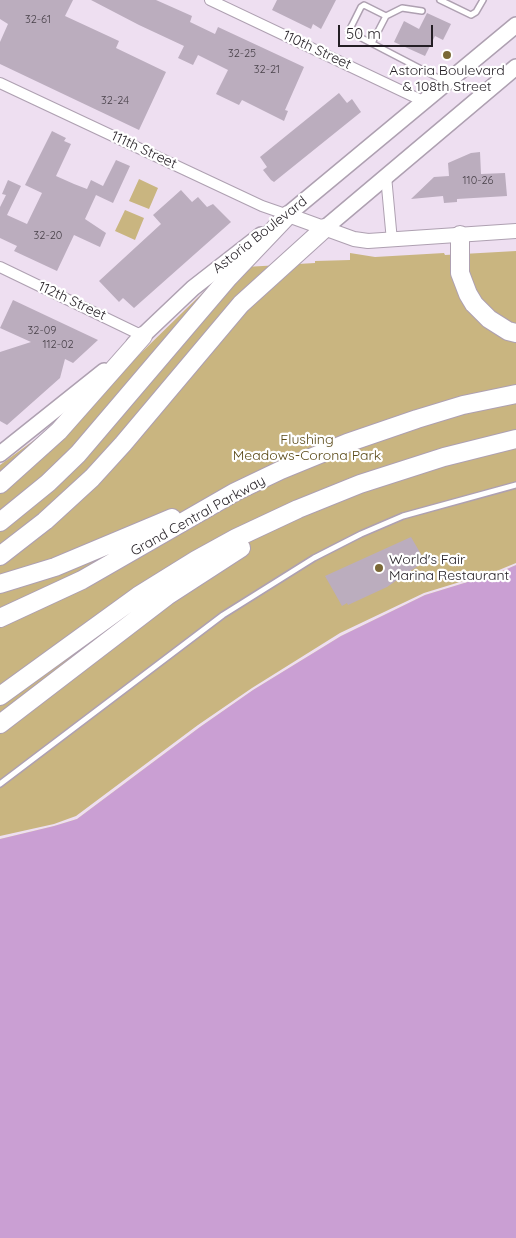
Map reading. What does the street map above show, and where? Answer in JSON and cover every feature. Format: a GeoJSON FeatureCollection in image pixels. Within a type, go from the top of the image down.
{"type":"FeatureCollection","features":[{"type":"Feature","properties":{"kind":"highway"},"geometry":{"type":"LineString","coordinates":[[0,522],[48,483],[78,454],[217,291],[288,215]]}},
{"type":"Feature","properties":{"kind":"highway"},"geometry":{"type":"LineString","coordinates":[[0,556],[62,506],[104,464],[241,304],[325,228]]}},
{"type":"Feature","properties":{"kind":"highway"},"geometry":{"type":"LineString","coordinates":[[460,235],[460,273],[468,294],[488,320],[516,333]]}},
{"type":"Feature","properties":{"kind":"highway"},"geometry":{"type":"LineString","coordinates":[[0,484],[59,431],[143,336]]}},
{"type":"Feature","properties":{"kind":"highway","name":"Grand Central Parkway"},"geometry":{"type":"LineString","coordinates":[[0,618],[82,580],[235,492],[288,467],[371,434],[440,412],[516,394]]}},
{"type":"Feature","properties":{"kind":"highway"},"geometry":{"type":"LineString","coordinates":[[0,696],[138,596],[176,571],[264,524],[333,494],[422,463],[474,448],[516,439]]}},
{"type":"Feature","properties":{"kind":"highway"},"geometry":{"type":"LineString","coordinates":[[0,725],[167,596],[235,551],[321,504],[422,463]]}},
{"type":"Feature","properties":{"kind":"highway"},"geometry":{"type":"LineString","coordinates":[[0,584],[55,567],[235,492]]}},
{"type":"Feature","properties":{"kind":"main road","name":"Astoria Boulevard"},"geometry":{"type":"LineString","coordinates":[[3,448],[81,390],[209,275],[288,215],[516,25]]}},
{"type":"Feature","properties":{"kind":"main road"},"geometry":{"type":"LineString","coordinates":[[325,228],[516,67]]}},
{"type":"Feature","properties":{"kind":"street","name":"110th Street"},"geometry":{"type":"LineString","coordinates":[[210,0],[423,101]]}},
{"type":"Feature","properties":{"kind":"street","name":"111th Street"},"geometry":{"type":"LineString","coordinates":[[0,83],[262,206],[288,215]]}},
{"type":"Feature","properties":{"kind":"street"},"geometry":{"type":"LineString","coordinates":[[386,176],[392,241]]}},
{"type":"Feature","properties":{"kind":"street"},"geometry":{"type":"LineString","coordinates":[[288,215],[354,239],[368,242],[516,232]]}},
{"type":"Feature","properties":{"kind":"street","name":"112th Street"},"geometry":{"type":"LineString","coordinates":[[0,267],[143,336]]}},
{"type":"Feature","properties":{"kind":"lane"},"geometry":{"type":"LineString","coordinates":[[440,0],[470,15],[476,12],[483,0]]}},
{"type":"Feature","properties":{"kind":"lane"},"geometry":{"type":"LineString","coordinates":[[386,16],[364,5],[361,7],[350,32],[446,82]]}},
{"type":"Feature","properties":{"kind":"lane"},"geometry":{"type":"LineString","coordinates":[[372,43],[386,16],[402,8],[422,11]]}},
{"type":"Feature","properties":{"kind":"lane"},"geometry":{"type":"LineString","coordinates":[[0,784],[223,615],[314,558],[361,534],[403,516],[516,485]]}},
{"type":"Feature","properties":{"kind":"green space"},"geometry":{"type":"Polygon","coordinates":[[[139,179],[158,188],[149,209],[129,201],[139,179]]]}},
{"type":"Feature","properties":{"kind":"green space"},"geometry":{"type":"Polygon","coordinates":[[[125,210],[144,218],[135,240],[115,231],[125,210]]]}},
{"type":"Feature","properties":{"kind":"green space","name":"Flushing Meadows-Corona Park"},"geometry":{"type":"Polygon","coordinates":[[[516,251],[516,621],[0,879],[0,465],[103,390],[228,268],[350,260],[350,253],[375,257],[516,251]]]}},
{"type":"Feature","properties":{"kind":"shaded area"},"geometry":{"type":"Polygon","coordinates":[[[516,565],[516,1238],[0,1238],[0,839],[77,819],[253,690],[341,636],[425,595],[500,572],[516,565]]]}},
{"type":"Feature","properties":{"kind":"pier"},"geometry":{"type":"Polygon","coordinates":[[[516,563],[516,565],[500,572],[425,595],[341,636],[253,690],[77,819],[0,839],[0,836],[54,824],[76,816],[198,725],[252,688],[340,633],[424,593],[516,563]]]}},
{"type":"Feature","properties":{"kind":"building"},"geometry":{"type":"Polygon","coordinates":[[[0,0],[73,0],[65,16],[119,41],[116,48],[166,72],[139,130],[0,64],[0,42],[8,24],[0,19],[0,0]]]}},
{"type":"Feature","properties":{"kind":"building"},"geometry":{"type":"Polygon","coordinates":[[[91,0],[156,0],[192,16],[190,22],[215,34],[218,27],[304,67],[285,110],[288,111],[284,121],[242,100],[239,105],[216,94],[228,70],[198,55],[193,65],[178,58],[184,46],[91,0]]]}},
{"type":"Feature","properties":{"kind":"building"},"geometry":{"type":"Polygon","coordinates":[[[277,0],[336,0],[321,29],[313,24],[311,29],[272,10],[277,0]]]}},
{"type":"Feature","properties":{"kind":"building"},"geometry":{"type":"Polygon","coordinates":[[[427,13],[451,24],[443,40],[435,36],[425,56],[394,42],[404,21],[419,29],[427,13]]]}},
{"type":"Feature","properties":{"kind":"building"},"geometry":{"type":"Polygon","coordinates":[[[339,93],[347,103],[352,99],[361,112],[274,182],[271,180],[263,170],[267,167],[260,157],[339,93]]]}},
{"type":"Feature","properties":{"kind":"building"},"geometry":{"type":"Polygon","coordinates":[[[52,131],[66,138],[64,141],[71,144],[56,176],[87,189],[91,180],[103,186],[116,160],[130,166],[113,203],[96,195],[85,219],[106,233],[100,247],[74,235],[57,271],[14,251],[17,246],[0,238],[0,207],[6,195],[2,194],[8,180],[21,186],[7,215],[27,224],[42,193],[25,185],[52,131]]]}},
{"type":"Feature","properties":{"kind":"building"},"geometry":{"type":"Polygon","coordinates":[[[480,152],[481,174],[505,173],[507,196],[457,199],[457,202],[444,203],[443,196],[411,199],[434,177],[449,176],[448,163],[471,153],[480,152]]]}},
{"type":"Feature","properties":{"kind":"building"},"geometry":{"type":"Polygon","coordinates":[[[181,190],[192,202],[198,197],[207,207],[213,204],[231,222],[134,308],[123,298],[119,302],[99,281],[161,224],[153,215],[181,190]]]}},
{"type":"Feature","properties":{"kind":"building"},"geometry":{"type":"Polygon","coordinates":[[[13,300],[98,340],[73,363],[65,359],[60,378],[7,425],[0,421],[0,352],[31,342],[0,328],[13,300]]]}},
{"type":"Feature","properties":{"kind":"building","name":"World's Fair Marina Restaurant"},"geometry":{"type":"Polygon","coordinates":[[[411,537],[425,561],[387,587],[342,606],[325,576],[411,537]]]}},
{"type":"Feature","properties":{"kind":"place","name":"Astoria Boulevard & 108th Street"},"geometry":{"type":"Point","coordinates":[447,55]}},
{"type":"Feature","properties":{"kind":"place","name":"World's Fair Marina Restaurant"},"geometry":{"type":"Point","coordinates":[379,568]}}]}
